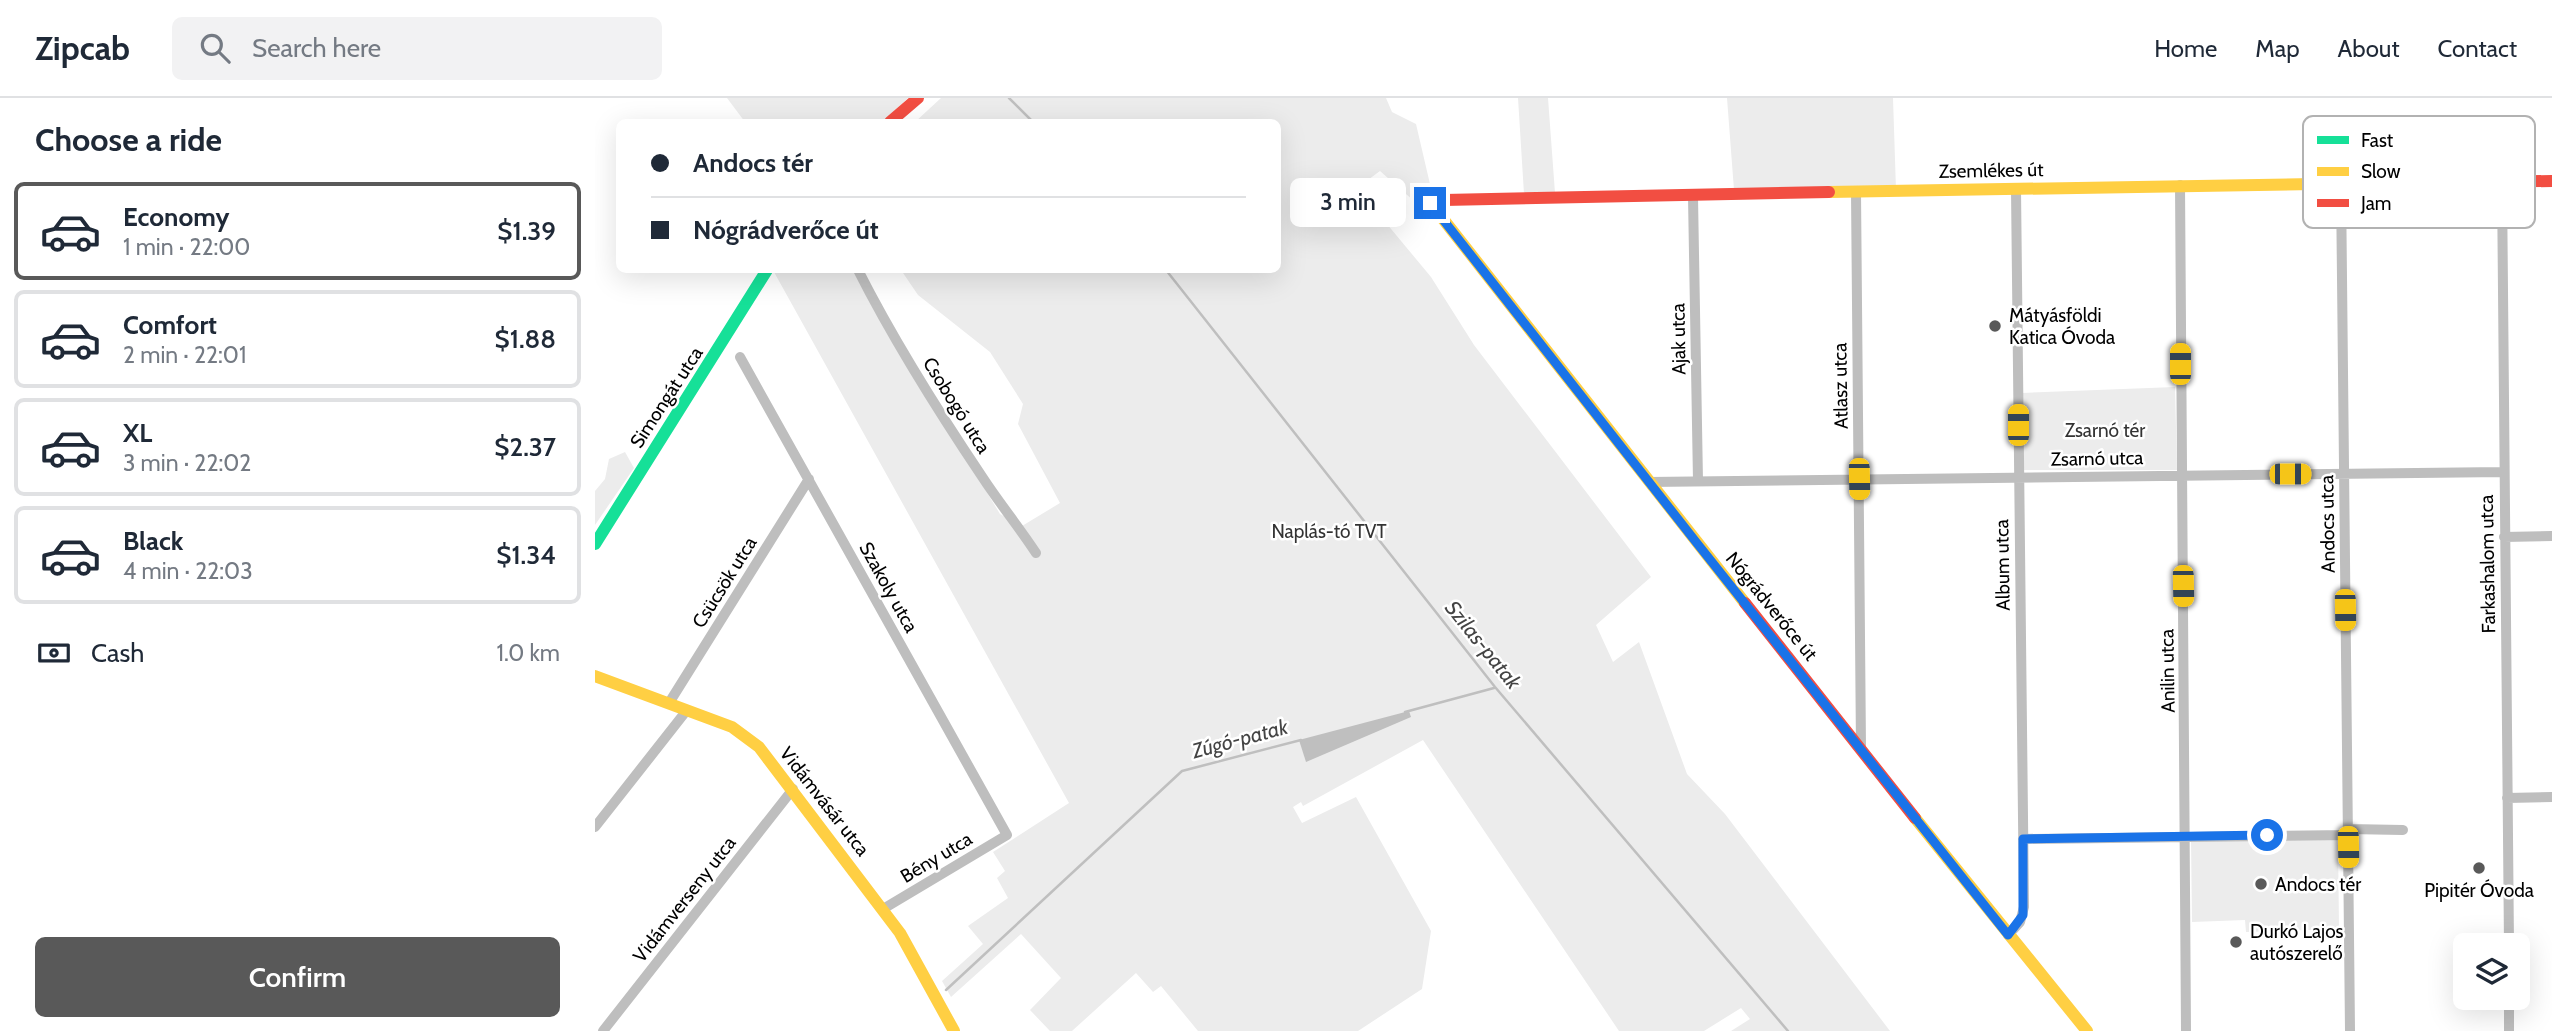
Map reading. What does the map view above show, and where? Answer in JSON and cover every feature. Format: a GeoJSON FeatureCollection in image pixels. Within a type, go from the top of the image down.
{"type":"FeatureCollection","features":[{"type":"Feature","properties":{"kind":"street"},"geometry":{"type":"LineString","coordinates":[[894,119],[918,98]]}},
{"type":"Feature","properties":{"kind":"street","name":"Zsemlékes út"},"geometry":{"type":"LineString","coordinates":[[1430,203],[1457,200],[2303,184]]}},
{"type":"Feature","properties":{"kind":"street","name":"Anilin utca"},"geometry":{"type":"LineString","coordinates":[[2180,185],[2186,1031]]}},
{"type":"Feature","properties":{"kind":"street","name":"Album utca"},"geometry":{"type":"LineString","coordinates":[[2008,935],[2023,915],[2016,189]]}},
{"type":"Feature","properties":{"kind":"street","name":"Atlasz utca"},"geometry":{"type":"LineString","coordinates":[[1856,192],[1861,748]]}},
{"type":"Feature","properties":{"kind":"street","name":"Ajak utca"},"geometry":{"type":"LineString","coordinates":[[1693,197],[1698,481]]}},
{"type":"Feature","properties":{"kind":"street","name":"Nógrádverőce út"},"geometry":{"type":"LineString","coordinates":[[1430,203],[2008,935],[2087,1031]]}},
{"type":"Feature","properties":{"kind":"street","name":"Andocs utca"},"geometry":{"type":"LineString","coordinates":[[2341,228],[2350,1031]]}},
{"type":"Feature","properties":{"kind":"street","name":"Farkashalom utca"},"geometry":{"type":"LineString","coordinates":[[2502,228],[2509,933]]}},
{"type":"Feature","properties":{"kind":"street","name":"Simongát utca"},"geometry":{"type":"LineString","coordinates":[[595,544],[766,273]]}},
{"type":"Feature","properties":{"kind":"street","name":"Csobogó utca"},"geometry":{"type":"LineString","coordinates":[[860,273],[885,324],[1002,507],[1012,515],[1036,553]]}},
{"type":"Feature","properties":{"kind":"street","name":"Szakoly utca"},"geometry":{"type":"LineString","coordinates":[[740,357],[1007,835]]}},
{"type":"Feature","properties":{"kind":"street","name":"Zsarnó utca"},"geometry":{"type":"LineString","coordinates":[[1649,482],[2503,472]]}},
{"type":"Feature","properties":{"kind":"street","name":"Csücsök utca"},"geometry":{"type":"LineString","coordinates":[[669,703],[809,479]]}},
{"type":"Feature","properties":{"kind":"street"},"geometry":{"type":"LineString","coordinates":[[2504,537],[2552,536]]}},
{"type":"Feature","properties":{"kind":"street","name":"Vidámvásár utca"},"geometry":{"type":"LineString","coordinates":[[595,676],[732,727],[747,737],[793,789],[883,909],[912,952],[954,1031]]}},
{"type":"Feature","properties":{"kind":"street"},"geometry":{"type":"LineString","coordinates":[[596,822],[687,709]]}},
{"type":"Feature","properties":{"kind":"street","name":"Vidámverseny utca"},"geometry":{"type":"LineString","coordinates":[[603,1031],[793,789]]}},
{"type":"Feature","properties":{"kind":"street"},"geometry":{"type":"LineString","coordinates":[[2507,798],[2552,797]]}},
{"type":"Feature","properties":{"kind":"street"},"geometry":{"type":"LineString","coordinates":[[2023,839],[2403,830]]}},
{"type":"Feature","properties":{"kind":"street","name":"Bény utca"},"geometry":{"type":"LineString","coordinates":[[883,909],[1007,835]]}},
{"type":"Feature","properties":{"kind":"street"},"geometry":{"type":"LineString","coordinates":[[2509,1010],[2509,1031]]}},
{"type":"Feature","properties":{"kind":"green space"},"geometry":{"type":"Polygon","coordinates":[[[727,98],[908,98],[885,119],[743,119],[727,98]]]}},
{"type":"Feature","properties":{"kind":"green space","name":"Naplás-tó TVT"},"geometry":{"type":"Polygon","coordinates":[[[941,98],[1386,98],[1392,112],[1416,124],[1433,197],[1415,202],[1380,171],[1357,188],[1431,277],[1474,345],[1651,577],[1596,625],[1613,662],[1639,642],[1687,774],[1725,814],[1890,1031],[1731,1031],[1750,1019],[1741,1008],[1704,1031],[1619,1031],[1423,740],[1303,806],[1301,802],[1293,807],[1302,823],[1356,797],[1431,931],[1422,989],[1358,1031],[1198,1031],[1161,986],[1153,992],[1136,973],[1072,1031],[1050,1031],[1030,1010],[1061,978],[1021,934],[951,997],[942,981],[983,944],[968,926],[1008,898],[997,878],[1005,871],[993,852],[1069,803],[775,273],[854,273],[1000,514],[1022,526],[1060,503],[1018,424],[1023,404],[990,352],[918,295],[903,273],[1281,273],[1281,119],[918,119],[941,98]]]}},
{"type":"Feature","properties":{"kind":"green space"},"geometry":{"type":"Polygon","coordinates":[[[1518,98],[1548,98],[1555,193],[1524,194],[1518,98]]]}},
{"type":"Feature","properties":{"kind":"green space"},"geometry":{"type":"Polygon","coordinates":[[[1727,98],[1893,98],[1896,190],[1734,190],[1727,98]]]}},
{"type":"Feature","properties":{"kind":"green space","name":"Zsarnó tér"},"geometry":{"type":"Polygon","coordinates":[[[2175,387],[2177,470],[2024,470],[2022,393],[2175,387]]]}},
{"type":"Feature","properties":{"kind":"green space"},"geometry":{"type":"Polygon","coordinates":[[[625,452],[634,468],[595,525],[595,491],[605,479],[609,459],[625,452]]]}},
{"type":"Feature","properties":{"kind":"green space"},"geometry":{"type":"Polygon","coordinates":[[[2338,838],[2339,929],[2246,932],[2245,920],[2192,922],[2191,839],[2338,838]]]}},
{"type":"Feature","properties":{"kind":"shaded area"},"geometry":{"type":"Polygon","coordinates":[[[1409,711],[1411,717],[1306,762],[1299,740],[1409,711]]]}},
{"type":"Feature","properties":{"kind":"waterway","name":"Szilas-patak"},"geometry":{"type":"LineString","coordinates":[[1009,98],[1030,119]]}},
{"type":"Feature","properties":{"kind":"waterway","name":"Szilas-patak"},"geometry":{"type":"LineString","coordinates":[[1168,273],[1495,687],[1788,1031]]}},
{"type":"Feature","properties":{"kind":"waterway","name":"Zúgó-patak"},"geometry":{"type":"LineString","coordinates":[[1405,712],[1494,688]]}},
{"type":"Feature","properties":{"kind":"waterway","name":"Zúgó-patak"},"geometry":{"type":"LineString","coordinates":[[946,990],[1182,771],[1301,740]]}},
{"type":"Feature","properties":{"kind":"traffic: fast"},"geometry":{"type":"LineString","coordinates":[[595,544],[765,273]]}},
{"type":"Feature","properties":{"kind":"traffic: slow"},"geometry":{"type":"LineString","coordinates":[[1829,192],[2303,184]]}},
{"type":"Feature","properties":{"kind":"traffic: slow"},"geometry":{"type":"LineString","coordinates":[[1436,210],[1745,603]]}},
{"type":"Feature","properties":{"kind":"traffic: slow"},"geometry":{"type":"LineString","coordinates":[[595,676],[732,727],[759,747],[900,933],[954,1031]]}},
{"type":"Feature","properties":{"kind":"traffic: slow"},"geometry":{"type":"LineString","coordinates":[[1915,818],[2087,1031]]}},
{"type":"Feature","properties":{"kind":"traffic: jam"},"geometry":{"type":"LineString","coordinates":[[894,119],[918,98]]}},
{"type":"Feature","properties":{"kind":"traffic: jam"},"geometry":{"type":"LineString","coordinates":[[2535,181],[2552,181]]}},
{"type":"Feature","properties":{"kind":"traffic: jam"},"geometry":{"type":"LineString","coordinates":[[1436,210],[1430,203],[1444,200],[1829,192]]}},
{"type":"Feature","properties":{"kind":"traffic: jam"},"geometry":{"type":"LineString","coordinates":[[1745,603],[1915,818]]}},
{"type":"Feature","properties":{"kind":"place","name":"Mátyásföldi Katica Óvoda"},"geometry":{"type":"Point","coordinates":[1995,326]}},
{"type":"Feature","properties":{"kind":"place","name":"Pipitér Óvoda"},"geometry":{"type":"Point","coordinates":[2479,868]}},
{"type":"Feature","properties":{"kind":"place","name":"Andocs tér"},"geometry":{"type":"Point","coordinates":[2261,884]}},
{"type":"Feature","properties":{"kind":"place","name":"Durkó Lajos autószerelő"},"geometry":{"type":"Point","coordinates":[2236,942]}},
{"type":"Feature","properties":{"kind":"route"},"geometry":{"type":"LineString","coordinates":[[1430,203],[2008,935],[2023,915],[2023,839],[2267,835]]}}]}
